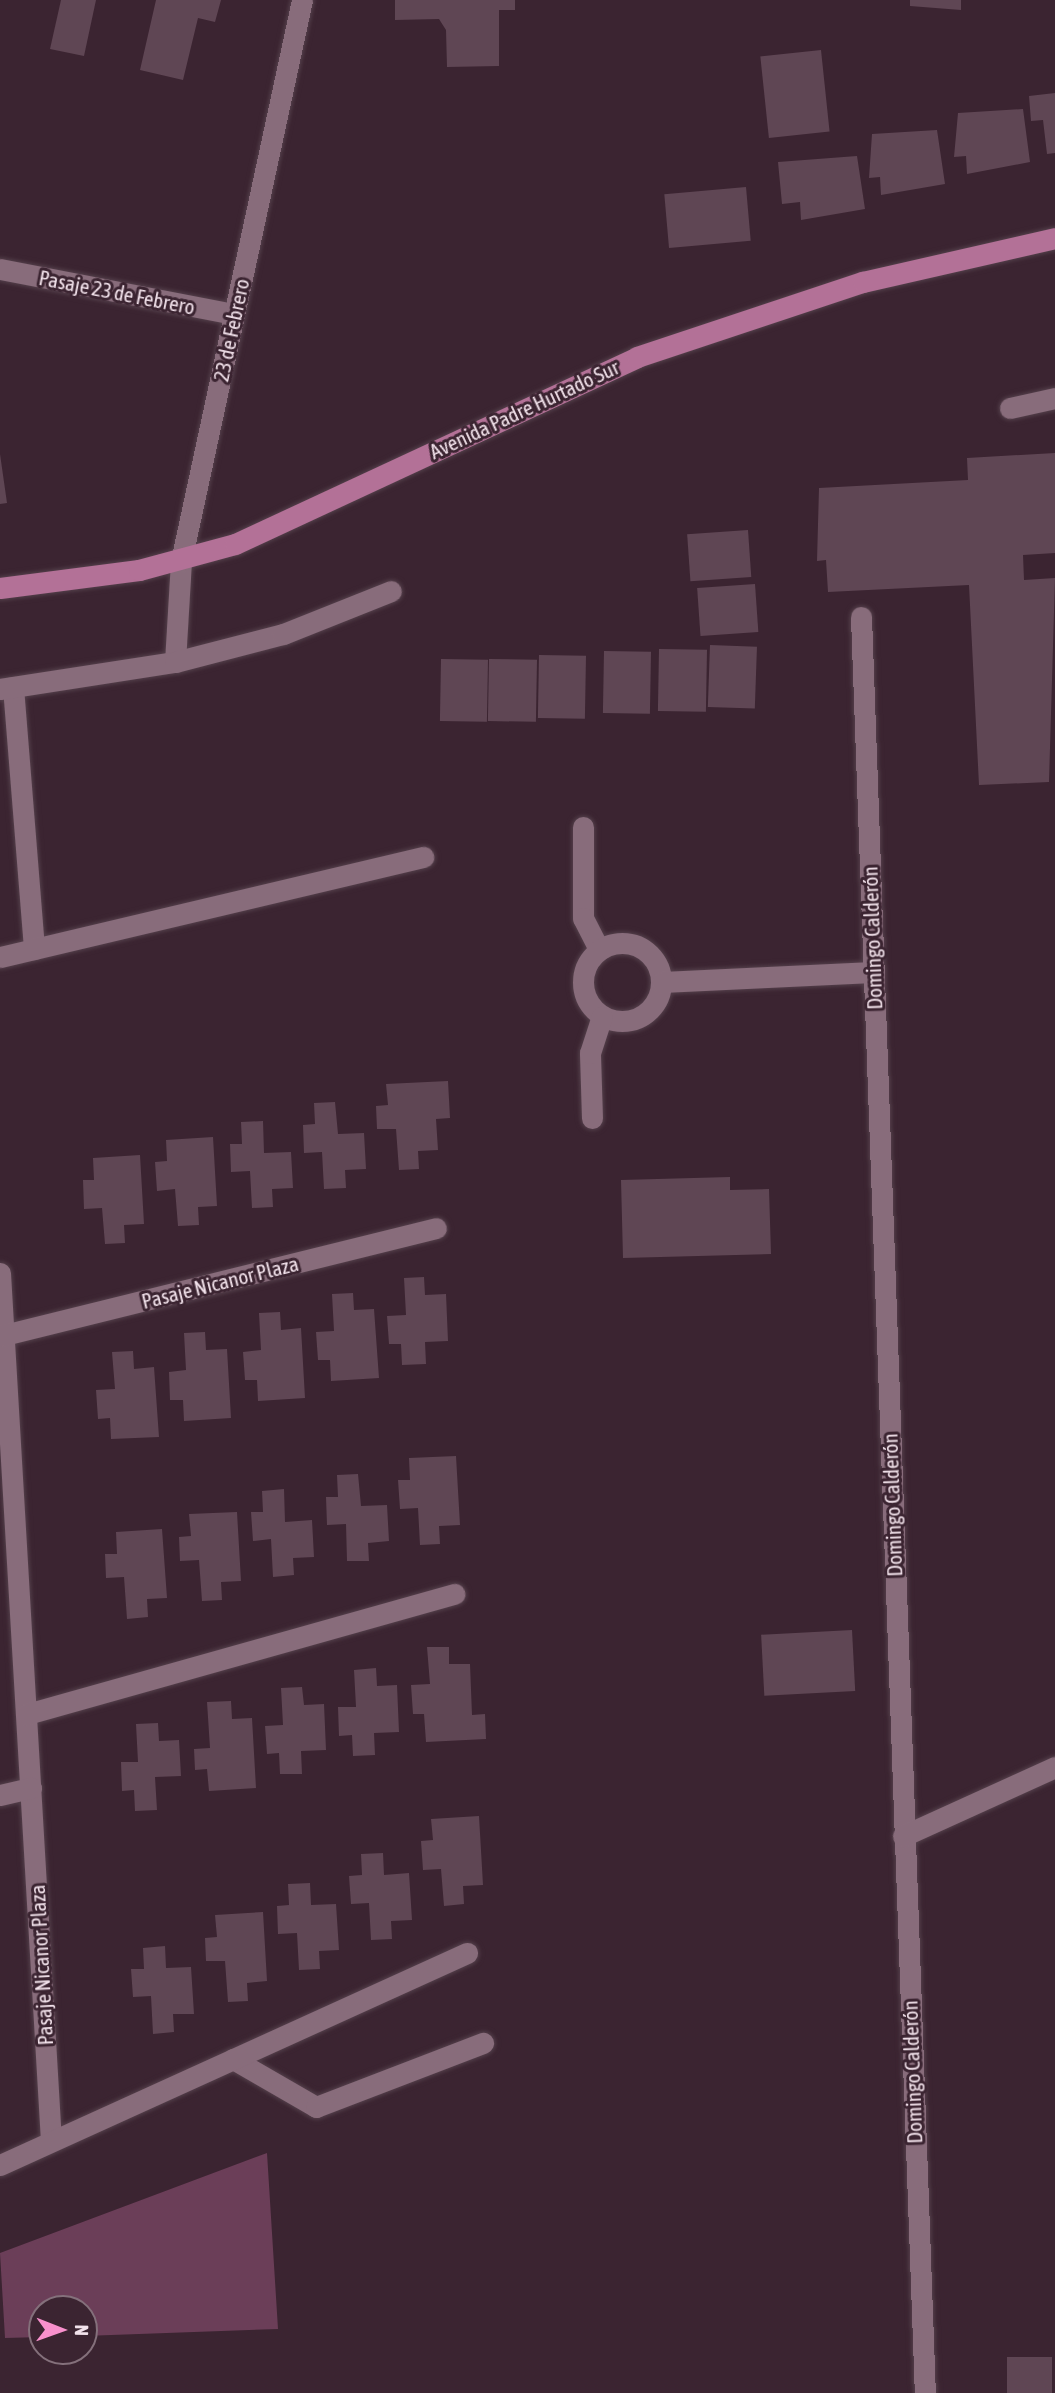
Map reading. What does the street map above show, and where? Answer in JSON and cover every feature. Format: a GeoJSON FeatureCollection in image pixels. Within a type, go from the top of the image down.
{"type":"FeatureCollection","features":[{"type":"Feature","properties":{"kind":"main road","name":"Avenida Padre Hurtado Sur"},"geometry":{"type":"LineString","coordinates":[[0,588],[181,561],[287,522],[637,357],[863,282],[1055,238]]}},
{"type":"Feature","properties":{"kind":"street","name":"23 de Febrero"},"geometry":{"type":"LineString","coordinates":[[175,662],[181,561],[302,0]]}},
{"type":"Feature","properties":{"kind":"street","name":"Pasaje 23 de Febrero"},"geometry":{"type":"LineString","coordinates":[[0,269],[234,314]]}},
{"type":"Feature","properties":{"kind":"street"},"geometry":{"type":"LineString","coordinates":[[1010,408],[1055,398]]}},
{"type":"Feature","properties":{"kind":"street"},"geometry":{"type":"LineString","coordinates":[[34,949],[6,688],[175,662],[283,634],[391,591]]}},
{"type":"Feature","properties":{"kind":"street","name":"Domingo Calderón"},"geometry":{"type":"LineString","coordinates":[[861,617],[925,2393]]}},
{"type":"Feature","properties":{"kind":"street"},"geometry":{"type":"LineString","coordinates":[[583,827],[583,918],[599,950]]}},
{"type":"Feature","properties":{"kind":"street"},"geometry":{"type":"LineString","coordinates":[[0,957],[423,857]]}},
{"type":"Feature","properties":{"kind":"street"},"geometry":{"type":"LineString","coordinates":[[634,944],[654,959],[662,982],[642,1017],[602,1017],[584,996],[583,982],[599,950],[634,944]]}},
{"type":"Feature","properties":{"kind":"street"},"geometry":{"type":"LineString","coordinates":[[662,982],[873,972]]}},
{"type":"Feature","properties":{"kind":"street"},"geometry":{"type":"LineString","coordinates":[[592,1118],[590,1053],[602,1017]]}},
{"type":"Feature","properties":{"kind":"street","name":"Pasaje Nicanor Plaza"},"geometry":{"type":"LineString","coordinates":[[2,1335],[436,1228]]}},
{"type":"Feature","properties":{"kind":"street","name":"Pasaje Nicanor Plaza"},"geometry":{"type":"LineString","coordinates":[[0,1273],[4,1416],[27,1713],[51,2141]]}},
{"type":"Feature","properties":{"kind":"street"},"geometry":{"type":"LineString","coordinates":[[27,1713],[454,1594]]}},
{"type":"Feature","properties":{"kind":"street"},"geometry":{"type":"LineString","coordinates":[[903,1836],[1055,1767]]}},
{"type":"Feature","properties":{"kind":"street"},"geometry":{"type":"LineString","coordinates":[[0,1795],[31,1788]]}},
{"type":"Feature","properties":{"kind":"street"},"geometry":{"type":"LineString","coordinates":[[0,2165],[467,1953]]}},
{"type":"Feature","properties":{"kind":"street"},"geometry":{"type":"LineString","coordinates":[[233,2059],[316,2107],[483,2043]]}},
{"type":"Feature","properties":{"kind":"shaded area"},"geometry":{"type":"Polygon","coordinates":[[[267,2153],[278,2329],[98,2335],[98,2295],[28,2295],[28,2337],[5,2338],[0,2253],[267,2153]]]}},
{"type":"Feature","properties":{"kind":"building"},"geometry":{"type":"Polygon","coordinates":[[[61,0],[96,0],[84,56],[50,49],[61,0]]]}},
{"type":"Feature","properties":{"kind":"building"},"geometry":{"type":"Polygon","coordinates":[[[156,0],[221,0],[215,22],[198,18],[183,80],[140,70],[156,0]]]}},
{"type":"Feature","properties":{"kind":"building"},"geometry":{"type":"Polygon","coordinates":[[[395,0],[515,0],[515,10],[499,10],[499,66],[447,67],[446,30],[439,19],[395,20],[395,0]]]}},
{"type":"Feature","properties":{"kind":"building"},"geometry":{"type":"Polygon","coordinates":[[[910,0],[961,0],[961,10],[910,6],[910,0]]]}},
{"type":"Feature","properties":{"kind":"building"},"geometry":{"type":"Polygon","coordinates":[[[821,50],[830,132],[769,138],[760,56],[821,50]]]}},
{"type":"Feature","properties":{"kind":"building"},"geometry":{"type":"Polygon","coordinates":[[[1055,93],[1055,153],[1047,154],[1043,120],[1031,121],[1029,96],[1055,93]]]}},
{"type":"Feature","properties":{"kind":"building"},"geometry":{"type":"Polygon","coordinates":[[[1023,109],[1030,162],[967,174],[966,156],[954,157],[958,113],[1023,109]]]}},
{"type":"Feature","properties":{"kind":"building"},"geometry":{"type":"Polygon","coordinates":[[[937,130],[945,184],[881,195],[880,177],[869,178],[872,134],[937,130]]]}},
{"type":"Feature","properties":{"kind":"building"},"geometry":{"type":"Polygon","coordinates":[[[857,156],[865,209],[801,220],[800,202],[782,204],[778,162],[857,156]]]}},
{"type":"Feature","properties":{"kind":"building"},"geometry":{"type":"Polygon","coordinates":[[[746,187],[751,241],[669,248],[664,194],[746,187]]]}},
{"type":"Feature","properties":{"kind":"building"},"geometry":{"type":"Polygon","coordinates":[[[1055,453],[1055,553],[1023,555],[1024,580],[1055,578],[1049,782],[979,785],[969,585],[828,592],[826,560],[817,561],[819,488],[968,480],[967,458],[1055,453]]]}},
{"type":"Feature","properties":{"kind":"building"},"geometry":{"type":"Polygon","coordinates":[[[0,454],[7,503],[0,504],[0,454]]]}},
{"type":"Feature","properties":{"kind":"building"},"geometry":{"type":"Polygon","coordinates":[[[748,530],[751,577],[690,581],[687,534],[748,530]]]}},
{"type":"Feature","properties":{"kind":"building"},"geometry":{"type":"Polygon","coordinates":[[[755,584],[758,632],[700,636],[697,588],[755,584]]]}},
{"type":"Feature","properties":{"kind":"building"},"geometry":{"type":"Polygon","coordinates":[[[710,645],[757,647],[755,709],[708,707],[710,645]]]}},
{"type":"Feature","properties":{"kind":"building"},"geometry":{"type":"Polygon","coordinates":[[[659,649],[707,650],[706,712],[658,711],[659,649]]]}},
{"type":"Feature","properties":{"kind":"building"},"geometry":{"type":"Polygon","coordinates":[[[604,651],[651,652],[650,714],[603,713],[604,651]]]}},
{"type":"Feature","properties":{"kind":"building"},"geometry":{"type":"Polygon","coordinates":[[[539,655],[586,656],[585,719],[538,718],[539,655]]]}},
{"type":"Feature","properties":{"kind":"building"},"geometry":{"type":"Polygon","coordinates":[[[441,659],[488,660],[487,722],[440,721],[441,659]]]}},
{"type":"Feature","properties":{"kind":"building"},"geometry":{"type":"Polygon","coordinates":[[[489,659],[537,660],[536,722],[488,721],[489,659]]]}},
{"type":"Feature","properties":{"kind":"building"},"geometry":{"type":"Polygon","coordinates":[[[448,1081],[450,1118],[436,1119],[438,1150],[418,1151],[419,1169],[399,1170],[396,1129],[377,1129],[376,1106],[388,1105],[386,1084],[448,1081]]]}},
{"type":"Feature","properties":{"kind":"building"},"geometry":{"type":"Polygon","coordinates":[[[335,1102],[338,1134],[364,1133],[366,1169],[345,1170],[346,1188],[324,1189],[322,1152],[304,1153],[303,1125],[315,1124],[314,1103],[335,1102]]]}},
{"type":"Feature","properties":{"kind":"building"},"geometry":{"type":"Polygon","coordinates":[[[263,1121],[264,1153],[291,1152],[293,1188],[272,1189],[273,1207],[252,1208],[250,1171],[231,1172],[230,1144],[242,1144],[241,1122],[263,1121]]]}},
{"type":"Feature","properties":{"kind":"building"},"geometry":{"type":"Polygon","coordinates":[[[213,1137],[217,1206],[198,1207],[199,1225],[178,1226],[175,1189],[157,1191],[155,1162],[167,1161],[166,1140],[213,1137]]]}},
{"type":"Feature","properties":{"kind":"building"},"geometry":{"type":"Polygon","coordinates":[[[140,1155],[144,1224],[124,1225],[125,1243],[105,1244],[102,1208],[84,1209],[83,1180],[94,1180],[93,1158],[140,1155]]]}},
{"type":"Feature","properties":{"kind":"building"},"geometry":{"type":"Polygon","coordinates":[[[730,1177],[730,1190],[769,1189],[771,1254],[623,1258],[621,1180],[730,1177]]]}},
{"type":"Feature","properties":{"kind":"building"},"geometry":{"type":"Polygon","coordinates":[[[424,1277],[425,1295],[446,1294],[448,1341],[425,1342],[426,1364],[402,1365],[401,1344],[389,1344],[387,1316],[406,1315],[404,1278],[424,1277]]]}},
{"type":"Feature","properties":{"kind":"building"},"geometry":{"type":"Polygon","coordinates":[[[353,1293],[354,1310],[374,1309],[379,1378],[331,1381],[330,1360],[318,1360],[316,1332],[334,1331],[332,1294],[353,1293]]]}},
{"type":"Feature","properties":{"kind":"building"},"geometry":{"type":"Polygon","coordinates":[[[280,1312],[281,1330],[301,1328],[305,1398],[258,1401],[257,1380],[245,1380],[243,1352],[261,1350],[259,1313],[280,1312]]]}},
{"type":"Feature","properties":{"kind":"building"},"geometry":{"type":"Polygon","coordinates":[[[205,1332],[206,1350],[227,1349],[231,1418],[184,1421],[183,1400],[170,1400],[169,1372],[186,1370],[184,1333],[205,1332]]]}},
{"type":"Feature","properties":{"kind":"building"},"geometry":{"type":"Polygon","coordinates":[[[133,1351],[134,1369],[154,1367],[159,1437],[111,1439],[110,1418],[98,1419],[96,1390],[115,1389],[112,1352],[133,1351]]]}},
{"type":"Feature","properties":{"kind":"building"},"geometry":{"type":"Polygon","coordinates":[[[456,1456],[460,1525],[439,1526],[440,1544],[420,1545],[418,1508],[400,1509],[398,1480],[410,1480],[409,1458],[456,1456]]]}},
{"type":"Feature","properties":{"kind":"building"},"geometry":{"type":"Polygon","coordinates":[[[358,1474],[361,1506],[387,1505],[389,1541],[368,1543],[369,1561],[347,1561],[346,1524],[327,1525],[326,1497],[338,1497],[337,1475],[358,1474]]]}},
{"type":"Feature","properties":{"kind":"building"},"geometry":{"type":"Polygon","coordinates":[[[284,1489],[285,1522],[312,1520],[314,1557],[293,1558],[294,1575],[273,1577],[271,1539],[253,1541],[251,1512],[263,1512],[262,1491],[284,1489]]]}},
{"type":"Feature","properties":{"kind":"building"},"geometry":{"type":"Polygon","coordinates":[[[237,1512],[241,1581],[221,1582],[222,1600],[202,1601],[199,1560],[180,1561],[179,1537],[191,1536],[189,1514],[237,1512]]]}},
{"type":"Feature","properties":{"kind":"building"},"geometry":{"type":"Polygon","coordinates":[[[162,1529],[167,1598],[147,1599],[148,1617],[127,1619],[124,1577],[106,1578],[105,1554],[117,1554],[116,1532],[162,1529]]]}},
{"type":"Feature","properties":{"kind":"building"},"geometry":{"type":"Polygon","coordinates":[[[852,1630],[855,1691],[764,1696],[761,1635],[852,1630]]]}},
{"type":"Feature","properties":{"kind":"building"},"geometry":{"type":"Polygon","coordinates":[[[427,1647],[449,1647],[449,1664],[470,1664],[472,1715],[485,1714],[486,1739],[426,1742],[424,1714],[413,1714],[411,1685],[430,1684],[427,1647]]]}},
{"type":"Feature","properties":{"kind":"building"},"geometry":{"type":"Polygon","coordinates":[[[376,1668],[377,1686],[397,1685],[399,1732],[374,1733],[375,1755],[353,1756],[352,1735],[339,1736],[338,1707],[356,1707],[354,1670],[376,1668]]]}},
{"type":"Feature","properties":{"kind":"building"},"geometry":{"type":"Polygon","coordinates":[[[302,1687],[304,1705],[324,1704],[326,1750],[301,1751],[302,1774],[280,1774],[279,1753],[267,1754],[265,1726],[283,1725],[281,1688],[302,1687]]]}},
{"type":"Feature","properties":{"kind":"building"},"geometry":{"type":"Polygon","coordinates":[[[231,1701],[232,1719],[252,1718],[256,1788],[209,1791],[207,1769],[195,1770],[194,1749],[210,1748],[207,1702],[231,1701]]]}},
{"type":"Feature","properties":{"kind":"building"},"geometry":{"type":"Polygon","coordinates":[[[158,1723],[159,1741],[179,1740],[181,1776],[155,1777],[157,1810],[135,1811],[134,1790],[122,1791],[121,1762],[138,1762],[136,1724],[158,1723]]]}},
{"type":"Feature","properties":{"kind":"building"},"geometry":{"type":"Polygon","coordinates":[[[479,1816],[483,1885],[463,1886],[464,1904],[444,1906],[441,1869],[423,1870],[421,1841],[433,1840],[431,1819],[479,1816]]]}},
{"type":"Feature","properties":{"kind":"building"},"geometry":{"type":"Polygon","coordinates":[[[383,1853],[384,1875],[409,1873],[412,1920],[391,1921],[392,1939],[371,1940],[369,1903],[351,1904],[349,1876],[362,1875],[361,1854],[383,1853]]]}},
{"type":"Feature","properties":{"kind":"building"},"geometry":{"type":"Polygon","coordinates":[[[310,1883],[311,1905],[336,1904],[339,1950],[319,1951],[320,1969],[299,1970],[297,1933],[278,1934],[277,1906],[289,1905],[288,1884],[310,1883]]]}},
{"type":"Feature","properties":{"kind":"building"},"geometry":{"type":"Polygon","coordinates":[[[263,1912],[267,1981],[247,1983],[248,2001],[228,2002],[225,1961],[206,1961],[205,1938],[217,1937],[215,1915],[263,1912]]]}},
{"type":"Feature","properties":{"kind":"building"},"geometry":{"type":"Polygon","coordinates":[[[165,1946],[166,1968],[191,1967],[194,2014],[173,2014],[174,2032],[153,2034],[151,1996],[133,1997],[131,1969],[144,1969],[143,1948],[165,1946]]]}},
{"type":"Feature","properties":{"kind":"building"},"geometry":{"type":"Polygon","coordinates":[[[1007,2357],[1052,2357],[1052,2393],[1007,2393],[1007,2357]]]}}]}
